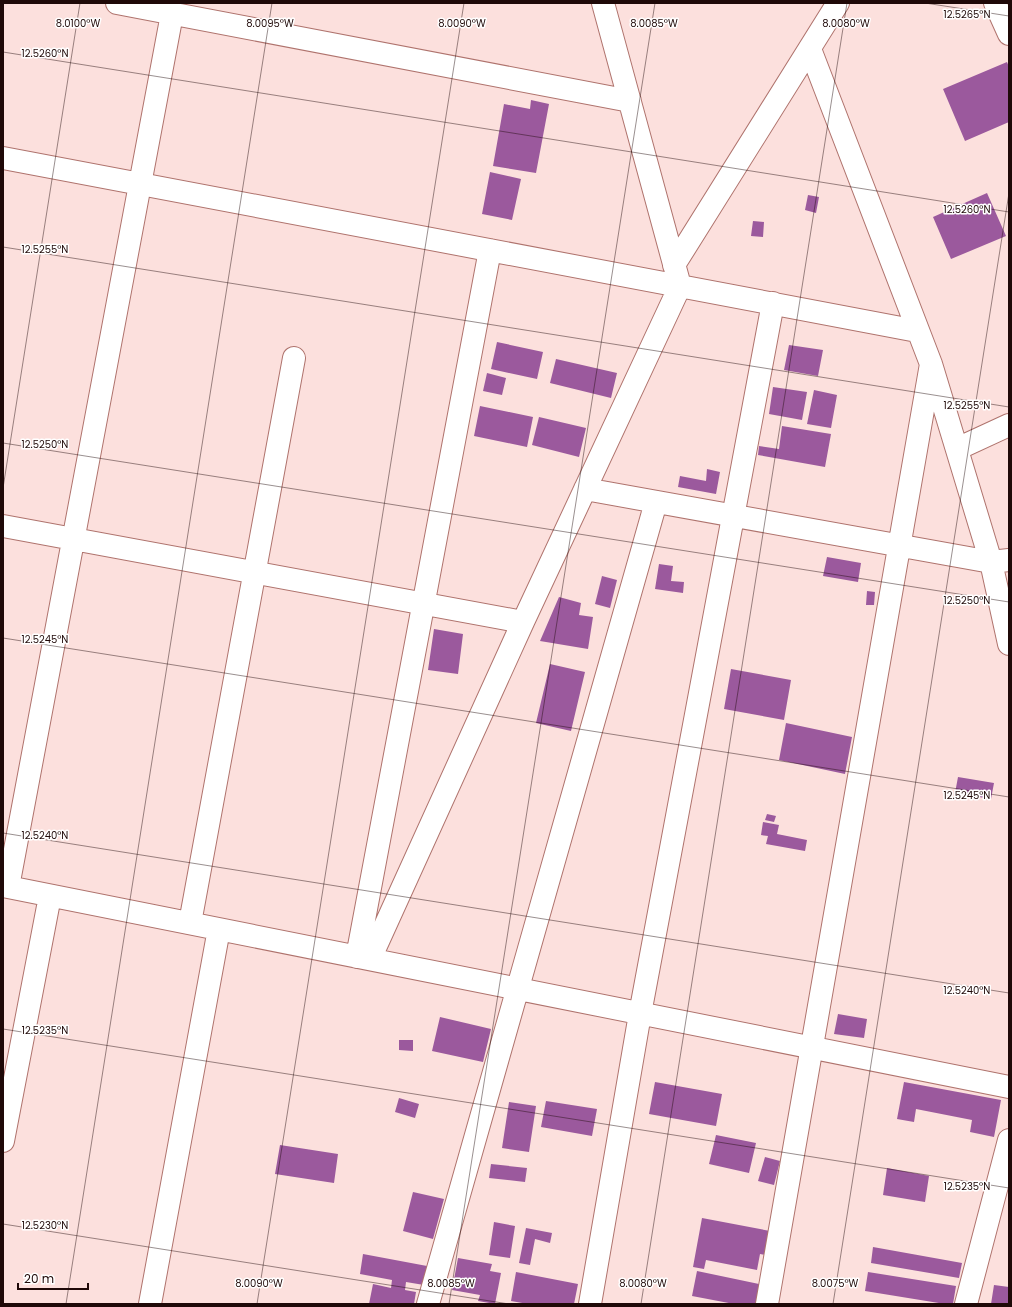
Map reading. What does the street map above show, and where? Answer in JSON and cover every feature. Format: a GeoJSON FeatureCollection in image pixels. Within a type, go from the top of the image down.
{"type":"FeatureCollection","features":[{"type":"Feature","properties":{"kind":"street"},"geometry":{"type":"LineString","coordinates":[[117,3],[171,8],[630,101]]}},
{"type":"Feature","properties":{"kind":"street"},"geometry":{"type":"LineString","coordinates":[[603,3],[677,275]]}},
{"type":"Feature","properties":{"kind":"street"},"geometry":{"type":"LineString","coordinates":[[364,958],[585,489],[677,275],[838,3]]}},
{"type":"Feature","properties":{"kind":"street"},"geometry":{"type":"LineString","coordinates":[[994,3],[1009,34]]}},
{"type":"Feature","properties":{"kind":"street"},"geometry":{"type":"LineString","coordinates":[[171,8],[140,184],[73,539],[5,887],[1009,1087]]}},
{"type":"Feature","properties":{"kind":"street"},"geometry":{"type":"LineString","coordinates":[[810,49],[917,331],[931,364],[957,449],[1000,561],[1009,644]]}},
{"type":"Feature","properties":{"kind":"street"},"geometry":{"type":"LineString","coordinates":[[3,158],[490,250],[677,275],[773,303],[917,331]]}},
{"type":"Feature","properties":{"kind":"street"},"geometry":{"type":"LineString","coordinates":[[364,958],[424,604],[490,250]]}},
{"type":"Feature","properties":{"kind":"street"},"geometry":{"type":"LineString","coordinates":[[590,1304],[640,1014],[773,303]]}},
{"type":"Feature","properties":{"kind":"street"},"geometry":{"type":"LineString","coordinates":[[190,923],[294,358]]}},
{"type":"Feature","properties":{"kind":"street"},"geometry":{"type":"LineString","coordinates":[[767,1304],[931,364]]}},
{"type":"Feature","properties":{"kind":"street"},"geometry":{"type":"LineString","coordinates":[[957,449],[1009,425]]}},
{"type":"Feature","properties":{"kind":"street"},"geometry":{"type":"LineString","coordinates":[[585,489],[900,545],[1000,561]]}},
{"type":"Feature","properties":{"kind":"street"},"geometry":{"type":"LineString","coordinates":[[428,1304],[656,502]]}},
{"type":"Feature","properties":{"kind":"street"},"geometry":{"type":"LineString","coordinates":[[3,526],[523,622]]}},
{"type":"Feature","properties":{"kind":"street"},"geometry":{"type":"LineString","coordinates":[[3,1141],[50,896]]}},
{"type":"Feature","properties":{"kind":"street"},"geometry":{"type":"LineString","coordinates":[[150,1304],[219,929]]}},
{"type":"Feature","properties":{"kind":"street"},"geometry":{"type":"LineString","coordinates":[[966,1304],[1009,1140]]}},
{"type":"Feature","properties":{"kind":"building"},"geometry":{"type":"Polygon","coordinates":[[[1007,62],[1009,67],[1009,122],[965,141],[943,89],[1007,62]]]}},
{"type":"Feature","properties":{"kind":"building"},"geometry":{"type":"Polygon","coordinates":[[[531,100],[549,104],[536,173],[493,166],[504,104],[530,109],[531,100]]]}},
{"type":"Feature","properties":{"kind":"building"},"geometry":{"type":"Polygon","coordinates":[[[490,172],[521,179],[512,220],[482,214],[490,172]]]}},
{"type":"Feature","properties":{"kind":"building"},"geometry":{"type":"Polygon","coordinates":[[[987,193],[1006,236],[951,259],[933,217],[987,193]]]}},
{"type":"Feature","properties":{"kind":"building"},"geometry":{"type":"Polygon","coordinates":[[[808,195],[819,197],[816,213],[805,210],[808,195]]]}},
{"type":"Feature","properties":{"kind":"building"},"geometry":{"type":"Polygon","coordinates":[[[753,221],[764,222],[763,237],[751,236],[753,221]]]}},
{"type":"Feature","properties":{"kind":"building"},"geometry":{"type":"Polygon","coordinates":[[[497,342],[543,352],[537,379],[491,369],[497,342]]]}},
{"type":"Feature","properties":{"kind":"building"},"geometry":{"type":"Polygon","coordinates":[[[789,345],[823,350],[818,376],[784,370],[789,345]]]}},
{"type":"Feature","properties":{"kind":"building"},"geometry":{"type":"Polygon","coordinates":[[[556,359],[617,373],[611,398],[550,383],[556,359]]]}},
{"type":"Feature","properties":{"kind":"building"},"geometry":{"type":"Polygon","coordinates":[[[487,373],[506,378],[502,395],[483,391],[487,373]]]}},
{"type":"Feature","properties":{"kind":"building"},"geometry":{"type":"Polygon","coordinates":[[[773,387],[807,392],[802,420],[769,414],[773,387]]]}},
{"type":"Feature","properties":{"kind":"building"},"geometry":{"type":"Polygon","coordinates":[[[814,390],[837,395],[831,428],[807,424],[814,390]]]}},
{"type":"Feature","properties":{"kind":"building"},"geometry":{"type":"Polygon","coordinates":[[[480,406],[533,417],[527,447],[474,436],[480,406]]]}},
{"type":"Feature","properties":{"kind":"building"},"geometry":{"type":"Polygon","coordinates":[[[539,417],[586,428],[579,457],[532,445],[539,417]]]}},
{"type":"Feature","properties":{"kind":"building"},"geometry":{"type":"Polygon","coordinates":[[[782,426],[831,434],[825,467],[758,455],[759,446],[779,449],[782,426]]]}},
{"type":"Feature","properties":{"kind":"building"},"geometry":{"type":"Polygon","coordinates":[[[707,469],[720,472],[716,494],[678,487],[680,476],[706,481],[707,469]]]}},
{"type":"Feature","properties":{"kind":"building"},"geometry":{"type":"Polygon","coordinates":[[[827,557],[861,563],[858,582],[823,576],[827,557]]]}},
{"type":"Feature","properties":{"kind":"building"},"geometry":{"type":"Polygon","coordinates":[[[659,564],[673,566],[671,581],[684,582],[683,593],[655,589],[659,564]]]}},
{"type":"Feature","properties":{"kind":"building"},"geometry":{"type":"Polygon","coordinates":[[[602,576],[617,580],[610,608],[595,604],[602,576]]]}},
{"type":"Feature","properties":{"kind":"building"},"geometry":{"type":"Polygon","coordinates":[[[867,591],[875,592],[874,605],[866,605],[867,591]]]}},
{"type":"Feature","properties":{"kind":"building"},"geometry":{"type":"Polygon","coordinates":[[[559,597],[581,603],[579,615],[593,617],[588,649],[540,641],[559,597]]]}},
{"type":"Feature","properties":{"kind":"building"},"geometry":{"type":"Polygon","coordinates":[[[434,629],[463,634],[458,674],[428,670],[434,629]]]}},
{"type":"Feature","properties":{"kind":"building"},"geometry":{"type":"Polygon","coordinates":[[[550,664],[585,672],[571,731],[536,723],[550,664]]]}},
{"type":"Feature","properties":{"kind":"building"},"geometry":{"type":"Polygon","coordinates":[[[731,669],[791,680],[784,720],[724,709],[731,669]]]}},
{"type":"Feature","properties":{"kind":"building"},"geometry":{"type":"Polygon","coordinates":[[[786,723],[852,737],[845,774],[779,760],[786,723]]]}},
{"type":"Feature","properties":{"kind":"building"},"geometry":{"type":"Polygon","coordinates":[[[958,777],[994,783],[991,799],[955,793],[958,777]]]}},
{"type":"Feature","properties":{"kind":"building"},"geometry":{"type":"Polygon","coordinates":[[[767,814],[776,816],[774,822],[765,820],[767,814]]]}},
{"type":"Feature","properties":{"kind":"building"},"geometry":{"type":"Polygon","coordinates":[[[763,822],[779,825],[777,834],[807,840],[805,851],[766,844],[768,836],[761,835],[763,822]]]}},
{"type":"Feature","properties":{"kind":"building"},"geometry":{"type":"Polygon","coordinates":[[[838,1014],[867,1019],[864,1038],[834,1034],[838,1014]]]}},
{"type":"Feature","properties":{"kind":"building"},"geometry":{"type":"Polygon","coordinates":[[[440,1017],[491,1029],[483,1062],[432,1051],[440,1017]]]}},
{"type":"Feature","properties":{"kind":"building"},"geometry":{"type":"Polygon","coordinates":[[[399,1040],[413,1040],[413,1051],[399,1050],[399,1040]]]}},
{"type":"Feature","properties":{"kind":"building"},"geometry":{"type":"Polygon","coordinates":[[[655,1082],[722,1094],[716,1126],[649,1114],[655,1082]]]}},
{"type":"Feature","properties":{"kind":"building"},"geometry":{"type":"Polygon","coordinates":[[[904,1082],[1001,1100],[994,1137],[970,1132],[972,1120],[916,1109],[914,1122],[897,1119],[904,1082]]]}},
{"type":"Feature","properties":{"kind":"building"},"geometry":{"type":"Polygon","coordinates":[[[399,1098],[419,1104],[415,1118],[395,1112],[399,1098]]]}},
{"type":"Feature","properties":{"kind":"building"},"geometry":{"type":"Polygon","coordinates":[[[546,1101],[597,1109],[592,1136],[541,1127],[546,1101]]]}},
{"type":"Feature","properties":{"kind":"building"},"geometry":{"type":"Polygon","coordinates":[[[509,1102],[536,1106],[529,1152],[502,1148],[509,1102]]]}},
{"type":"Feature","properties":{"kind":"building"},"geometry":{"type":"Polygon","coordinates":[[[716,1135],[756,1143],[749,1173],[709,1164],[716,1135]]]}},
{"type":"Feature","properties":{"kind":"building"},"geometry":{"type":"Polygon","coordinates":[[[280,1145],[338,1154],[334,1183],[275,1174],[280,1145]]]}},
{"type":"Feature","properties":{"kind":"building"},"geometry":{"type":"Polygon","coordinates":[[[765,1157],[780,1161],[774,1185],[758,1181],[765,1157]]]}},
{"type":"Feature","properties":{"kind":"building"},"geometry":{"type":"Polygon","coordinates":[[[491,1164],[527,1168],[525,1182],[489,1178],[491,1164]]]}},
{"type":"Feature","properties":{"kind":"building"},"geometry":{"type":"Polygon","coordinates":[[[887,1168],[929,1176],[925,1202],[883,1195],[887,1168]]]}},
{"type":"Feature","properties":{"kind":"building"},"geometry":{"type":"Polygon","coordinates":[[[413,1192],[444,1199],[433,1239],[403,1231],[413,1192]]]}},
{"type":"Feature","properties":{"kind":"building"},"geometry":{"type":"Polygon","coordinates":[[[702,1218],[770,1231],[766,1255],[760,1254],[757,1270],[706,1260],[704,1269],[693,1267],[702,1218]]]}},
{"type":"Feature","properties":{"kind":"building"},"geometry":{"type":"Polygon","coordinates":[[[494,1222],[515,1226],[510,1258],[489,1255],[494,1222]]]}},
{"type":"Feature","properties":{"kind":"building"},"geometry":{"type":"Polygon","coordinates":[[[526,1228],[552,1233],[550,1243],[535,1239],[530,1265],[519,1263],[526,1228]]]}},
{"type":"Feature","properties":{"kind":"building"},"geometry":{"type":"Polygon","coordinates":[[[873,1247],[962,1263],[959,1278],[871,1263],[873,1247]]]}},
{"type":"Feature","properties":{"kind":"building"},"geometry":{"type":"Polygon","coordinates":[[[363,1254],[427,1266],[424,1285],[406,1282],[405,1290],[416,1292],[414,1304],[369,1304],[373,1284],[391,1288],[392,1280],[360,1274],[363,1254]]]}},
{"type":"Feature","properties":{"kind":"building"},"geometry":{"type":"Polygon","coordinates":[[[458,1258],[492,1264],[490,1271],[501,1273],[495,1304],[478,1301],[480,1295],[452,1290],[458,1258]]]}},
{"type":"Feature","properties":{"kind":"building"},"geometry":{"type":"Polygon","coordinates":[[[697,1271],[759,1284],[756,1304],[734,1304],[692,1296],[697,1271]]]}},
{"type":"Feature","properties":{"kind":"building"},"geometry":{"type":"Polygon","coordinates":[[[516,1272],[578,1284],[574,1304],[528,1304],[511,1301],[516,1272]]]}},
{"type":"Feature","properties":{"kind":"building"},"geometry":{"type":"Polygon","coordinates":[[[868,1272],[956,1286],[953,1304],[865,1291],[868,1272]]]}},
{"type":"Feature","properties":{"kind":"building"},"geometry":{"type":"Polygon","coordinates":[[[994,1285],[1009,1287],[1009,1304],[991,1304],[994,1285]]]}}]}
